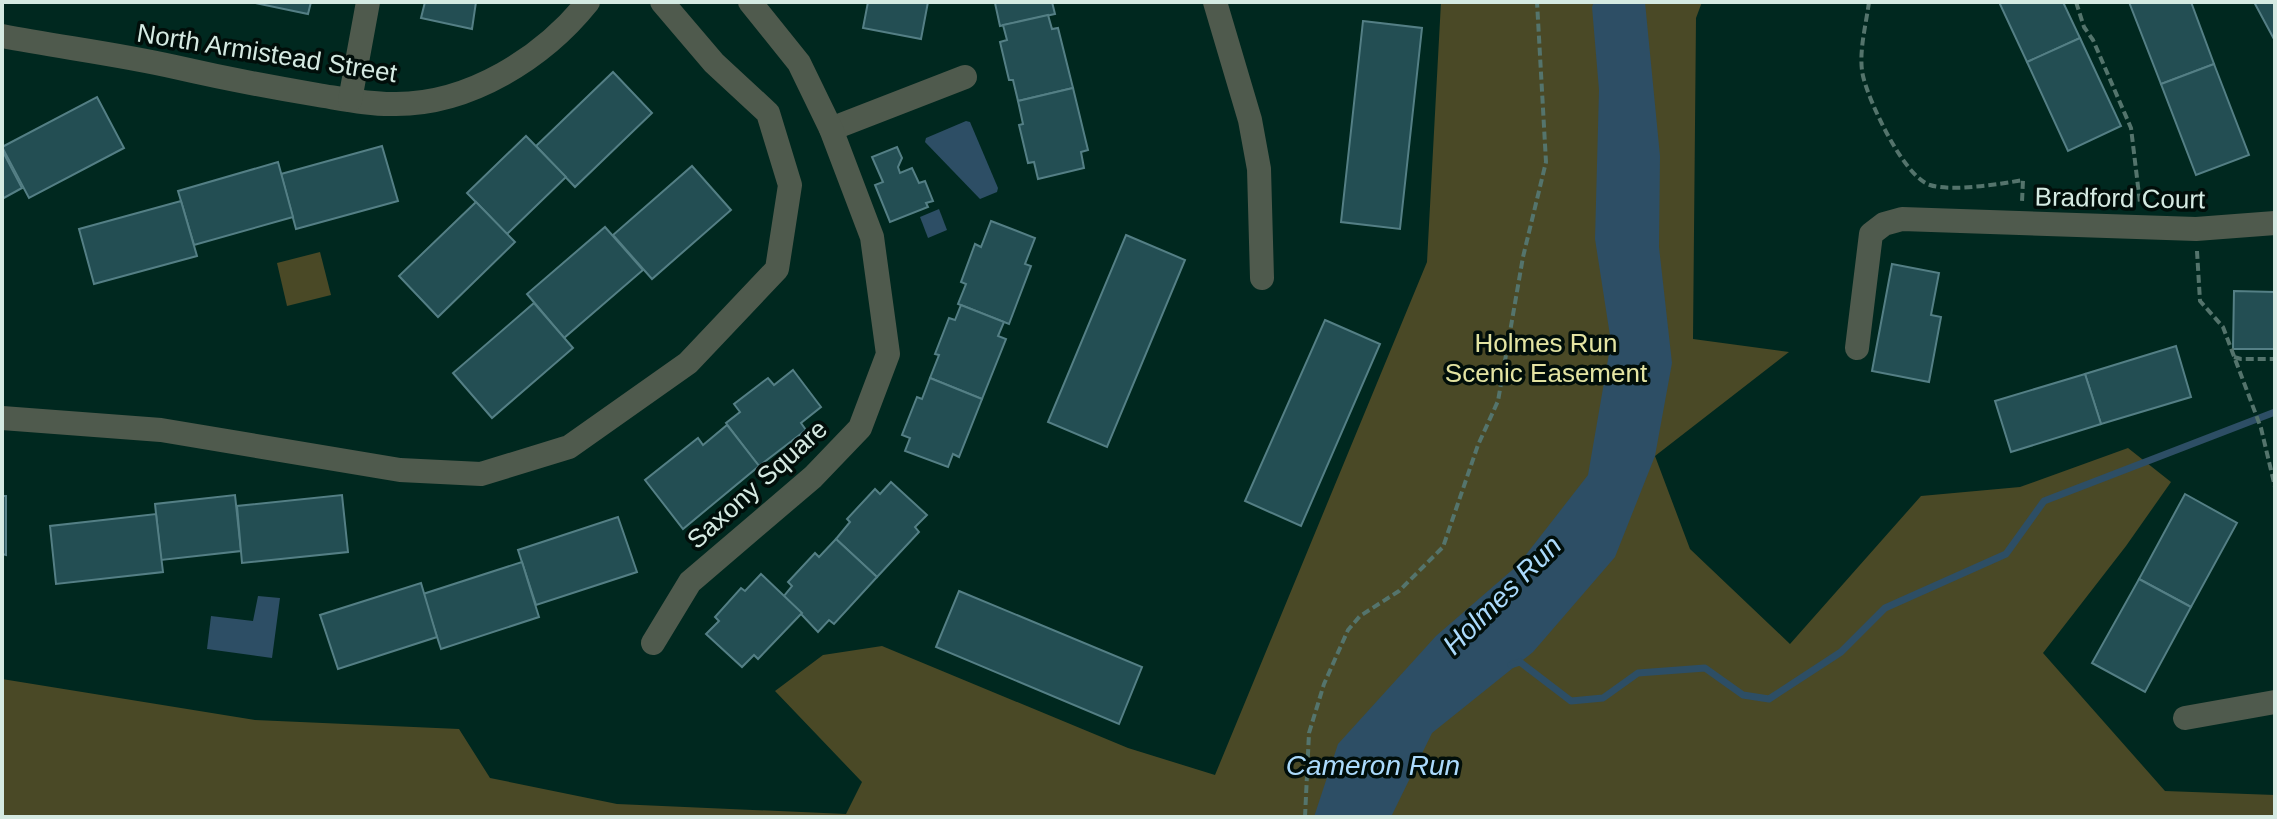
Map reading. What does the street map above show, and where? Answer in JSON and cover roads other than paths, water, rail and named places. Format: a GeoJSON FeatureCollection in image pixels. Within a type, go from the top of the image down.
{"type":"FeatureCollection","features":[{"type":"Feature","properties":{"kind":"street"},"geometry":{"type":"LineString","coordinates":[[350,100],[368,2]]}},
{"type":"Feature","properties":{"kind":"street","name":"North Armistead Street"},"geometry":{"type":"LineString","coordinates":[[2,36],[173,67],[225,80],[350,100],[397,104],[452,95],[499,77],[542,49],[572,23],[588,2]]}},
{"type":"Feature","properties":{"kind":"street"},"geometry":{"type":"LineString","coordinates":[[2,418],[161,430],[400,470],[481,474],[569,447],[688,363],[777,269],[790,185],[768,113],[714,63],[662,2]]}},
{"type":"Feature","properties":{"kind":"street","name":"Saxony Square"},"geometry":{"type":"LineString","coordinates":[[653,643],[690,582],[813,477],[860,428],[888,354],[872,237],[831,129],[799,63],[750,2]]}},
{"type":"Feature","properties":{"kind":"street"},"geometry":{"type":"LineString","coordinates":[[1215,2],[1250,120],[1259,169],[1262,278]]}},
{"type":"Feature","properties":{"kind":"street"},"geometry":{"type":"LineString","coordinates":[[831,129],[965,77]]}},
{"type":"Feature","properties":{"kind":"street","name":"Bradford Court"},"geometry":{"type":"LineString","coordinates":[[1857,348],[1871,234],[1884,224],[1902,219],[2196,229],[2275,223]]}},
{"type":"Feature","properties":{"kind":"street"},"geometry":{"type":"LineString","coordinates":[[2185,718],[2275,702]]}},
{"type":"Feature","properties":{"kind":"water","name":"Cameron Run"},"geometry":{"type":"Polygon","coordinates":[[[1594,2],[1645,2],[1660,156],[1659,247],[1672,363],[1655,456],[1615,557],[1533,652],[1432,733],[1391,817],[1314,817],[1338,744],[1436,636],[1518,565],[1588,475],[1611,342],[1595,239],[1599,90],[1594,2]]]}},
{"type":"Feature","properties":{"kind":"water"},"geometry":{"type":"Polygon","coordinates":[[[970,122],[998,188],[997,192],[980,199],[925,142],[926,138],[970,122]]]}},
{"type":"Feature","properties":{"kind":"water"},"geometry":{"type":"Polygon","coordinates":[[[939,209],[947,230],[928,238],[920,217],[939,209]]]}},
{"type":"Feature","properties":{"kind":"water"},"geometry":{"type":"Polygon","coordinates":[[[258,596],[280,598],[272,658],[207,649],[211,616],[253,621],[258,596]]]}},
{"type":"Feature","properties":{"kind":"waterway"},"geometry":{"type":"LineString","coordinates":[[1511,665],[1520,662],[1571,701],[1603,698],[1638,673],[1705,668],[1743,695],[1769,699],[1841,652],[1885,608],[2006,554],[2044,501],[2275,412]]}},
{"type":"Feature","properties":{"kind":"park label","name":"Holmes Run Scenic Easement"},"geometry":{"type":"Point","coordinates":[1546,358]}},
{"type":"Feature","properties":{"kind":"water label","name":"Holmes Run"},"geometry":{"type":"Point","coordinates":[1502,595]}}]}
